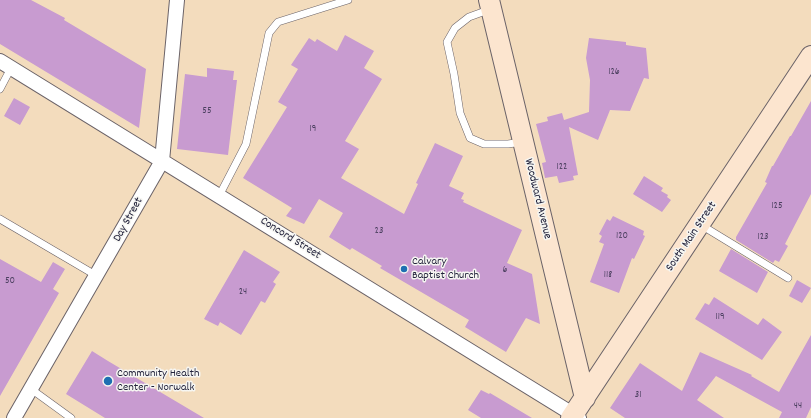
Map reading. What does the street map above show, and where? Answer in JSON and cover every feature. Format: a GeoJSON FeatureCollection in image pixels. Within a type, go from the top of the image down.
{"type":"FeatureCollection","features":[{"type":"Feature","properties":{"kind":"main road","name":"Woodward Avenue"},"geometry":{"type":"LineString","coordinates":[[490,4],[585,398]]}},
{"type":"Feature","properties":{"kind":"main road","name":"South Main Street"},"geometry":{"type":"LineString","coordinates":[[575,417],[585,398],[700,225],[808,67]]}},
{"type":"Feature","properties":{"kind":"street","name":"Day Street"},"geometry":{"type":"LineString","coordinates":[[14,418],[162,161],[177,0]]}},
{"type":"Feature","properties":{"kind":"street","name":"Concord Street"},"geometry":{"type":"LineString","coordinates":[[6,64],[575,417]]}},
{"type":"Feature","properties":{"kind":"lane"},"geometry":{"type":"LineString","coordinates":[[219,196],[246,144],[269,33],[278,22],[348,0]]}},
{"type":"Feature","properties":{"kind":"lane"},"geometry":{"type":"LineString","coordinates":[[490,4],[455,28],[447,42],[460,113],[470,138],[484,144],[508,144],[523,142]]}},
{"type":"Feature","properties":{"kind":"lane"},"geometry":{"type":"LineString","coordinates":[[0,89],[6,64]]}},
{"type":"Feature","properties":{"kind":"lane"},"geometry":{"type":"LineString","coordinates":[[0,219],[97,276]]}},
{"type":"Feature","properties":{"kind":"lane"},"geometry":{"type":"LineString","coordinates":[[700,225],[788,278]]}},
{"type":"Feature","properties":{"kind":"lane"},"geometry":{"type":"LineString","coordinates":[[31,389],[71,418]]}},
{"type":"Feature","properties":{"kind":"building"},"geometry":{"type":"Polygon","coordinates":[[[0,0],[31,0],[65,18],[64,20],[146,69],[139,128],[0,44],[0,0]]]}},
{"type":"Feature","properties":{"kind":"building"},"geometry":{"type":"Polygon","coordinates":[[[345,35],[374,51],[364,68],[382,79],[345,141],[359,149],[341,178],[404,214],[418,184],[416,183],[435,143],[463,156],[449,186],[464,193],[461,199],[464,200],[463,202],[522,230],[507,263],[532,274],[540,324],[526,318],[506,352],[465,327],[469,320],[380,268],[382,266],[352,248],[350,250],[329,237],[343,213],[319,199],[304,224],[286,216],[292,208],[243,178],[287,107],[278,102],[298,69],[291,65],[309,38],[315,42],[317,39],[337,51],[345,35]]]}},
{"type":"Feature","properties":{"kind":"building"},"geometry":{"type":"Polygon","coordinates":[[[589,38],[626,42],[626,45],[646,48],[649,79],[644,78],[630,111],[610,110],[598,140],[569,127],[578,175],[573,176],[574,180],[559,183],[557,176],[545,178],[542,163],[546,162],[536,124],[548,121],[547,117],[562,113],[564,120],[589,112],[590,80],[586,58],[589,38]]]}},
{"type":"Feature","properties":{"kind":"building"},"geometry":{"type":"Polygon","coordinates":[[[207,68],[234,71],[233,80],[237,80],[228,155],[177,149],[185,74],[207,77],[207,68]]]}},
{"type":"Feature","properties":{"kind":"building"},"geometry":{"type":"Polygon","coordinates":[[[14,98],[30,107],[20,125],[4,116],[14,98]]]}},
{"type":"Feature","properties":{"kind":"building"},"geometry":{"type":"Polygon","coordinates":[[[811,101],[811,194],[785,244],[788,246],[779,262],[775,260],[773,263],[736,240],[736,237],[767,183],[765,182],[772,166],[811,101]]]}},
{"type":"Feature","properties":{"kind":"building"},"geometry":{"type":"Polygon","coordinates":[[[644,176],[663,188],[661,191],[668,195],[667,197],[671,200],[662,212],[633,194],[644,176]]]}},
{"type":"Feature","properties":{"kind":"building"},"geometry":{"type":"Polygon","coordinates":[[[613,216],[644,231],[643,235],[645,236],[634,259],[632,258],[619,293],[590,282],[604,244],[599,242],[602,236],[599,234],[607,219],[610,221],[613,216]]]}},
{"type":"Feature","properties":{"kind":"building"},"geometry":{"type":"Polygon","coordinates":[[[731,249],[768,272],[757,293],[719,271],[731,249]]]}},
{"type":"Feature","properties":{"kind":"building"},"geometry":{"type":"Polygon","coordinates":[[[244,250],[280,272],[273,282],[276,284],[265,303],[261,301],[241,335],[220,322],[218,326],[204,319],[244,250]]]}},
{"type":"Feature","properties":{"kind":"building"},"geometry":{"type":"Polygon","coordinates":[[[0,259],[41,282],[53,262],[65,269],[53,289],[59,293],[0,396],[0,259]]]}},
{"type":"Feature","properties":{"kind":"building"},"geometry":{"type":"Polygon","coordinates":[[[797,280],[811,288],[802,303],[789,296],[797,280]]]}},
{"type":"Feature","properties":{"kind":"building"},"geometry":{"type":"Polygon","coordinates":[[[714,297],[758,325],[763,318],[782,332],[762,360],[695,319],[705,303],[709,305],[714,297]]]}},
{"type":"Feature","properties":{"kind":"building"},"geometry":{"type":"Polygon","coordinates":[[[811,335],[811,407],[806,418],[779,418],[782,412],[716,376],[697,400],[724,418],[625,418],[610,408],[640,363],[682,391],[700,352],[752,375],[751,376],[779,392],[811,335]]]}},
{"type":"Feature","properties":{"kind":"building","name":"Community Health Center - Norwalk"},"geometry":{"type":"Polygon","coordinates":[[[92,351],[204,418],[105,418],[66,394],[92,351]]]}},
{"type":"Feature","properties":{"kind":"building"},"geometry":{"type":"Polygon","coordinates":[[[481,390],[489,394],[490,393],[532,418],[481,418],[468,410],[481,390]]]}},
{"type":"Feature","properties":{"kind":"place","name":"Calvary Baptist Church"},"geometry":{"type":"Point","coordinates":[404,269]}},
{"type":"Feature","properties":{"kind":"place","name":"Community Health Center - Norwalk"},"geometry":{"type":"Point","coordinates":[108,381]}}]}
